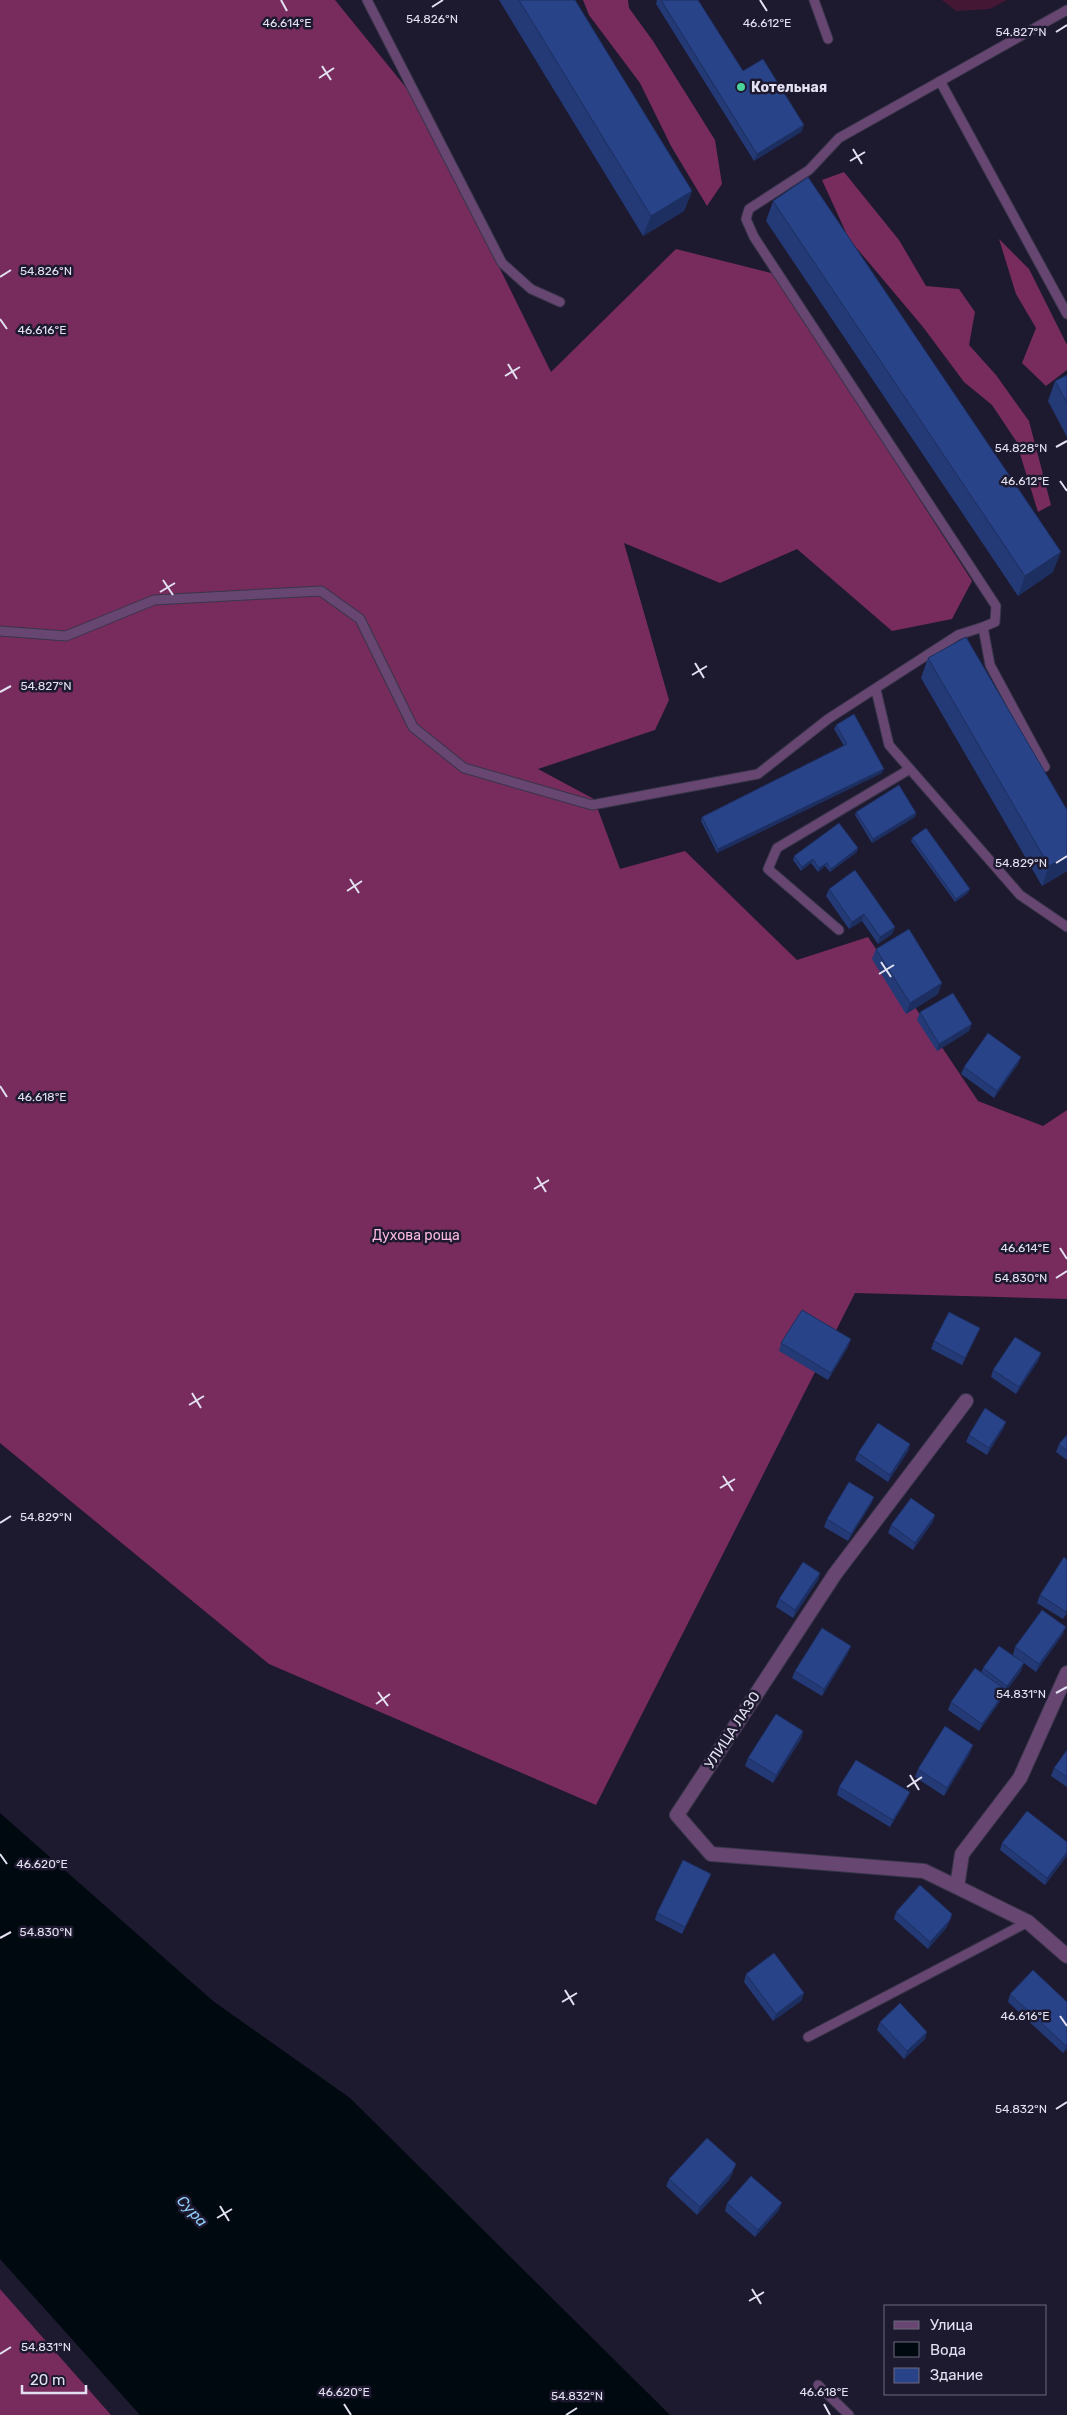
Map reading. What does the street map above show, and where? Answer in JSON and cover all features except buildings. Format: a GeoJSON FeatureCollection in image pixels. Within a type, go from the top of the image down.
{"type":"FeatureCollection","features":[{"type":"Feature","properties":{"kind":"street","name":"УЛИЦА ЛАЗО"},"geometry":{"type":"LineString","coordinates":[[966,1401],[835,1574],[676,1814],[711,1854],[924,1871],[1028,1922],[1067,1956]]}},
{"type":"Feature","properties":{"kind":"street"},"geometry":{"type":"LineString","coordinates":[[957,1887],[962,1854],[1020,1778],[1067,1673]]}},
{"type":"Feature","properties":{"kind":"lane"},"geometry":{"type":"LineString","coordinates":[[367,0],[502,263],[531,289],[560,302]]}},
{"type":"Feature","properties":{"kind":"lane"},"geometry":{"type":"LineString","coordinates":[[814,0],[828,39]]}},
{"type":"Feature","properties":{"kind":"lane"},"geometry":{"type":"LineString","coordinates":[[0,631],[66,636],[154,600],[321,591],[360,619],[413,727],[464,768],[592,806],[758,774],[828,719],[876,690],[958,635],[995,622],[996,606],[754,238],[746,219],[749,209],[809,170],[840,138],[1067,10]]}},
{"type":"Feature","properties":{"kind":"lane"},"geometry":{"type":"LineString","coordinates":[[940,81],[1067,314]]}},
{"type":"Feature","properties":{"kind":"lane"},"geometry":{"type":"LineString","coordinates":[[983,627],[990,665],[1045,767]]}},
{"type":"Feature","properties":{"kind":"lane"},"geometry":{"type":"LineString","coordinates":[[876,690],[889,745],[1020,895],[1067,927]]}},
{"type":"Feature","properties":{"kind":"lane"},"geometry":{"type":"LineString","coordinates":[[839,930],[768,869],[776,848],[910,769]]}},
{"type":"Feature","properties":{"kind":"lane"},"geometry":{"type":"LineString","coordinates":[[808,2037],[1028,1922]]}},
{"type":"Feature","properties":{"kind":"lane"},"geometry":{"type":"LineString","coordinates":[[818,2386],[849,2415]]}},
{"type":"Feature","properties":{"kind":"shaded area"},"geometry":{"type":"Polygon","coordinates":[[[942,0],[1007,0],[990,9],[956,11],[942,0]]]}},
{"type":"Feature","properties":{"kind":"green space","name":"Духова роща"},"geometry":{"type":"Polygon","coordinates":[[[0,0],[335,0],[417,101],[551,372],[676,249],[775,274],[972,581],[952,619],[892,631],[797,549],[720,583],[624,543],[669,700],[655,730],[538,769],[594,799],[620,869],[685,851],[797,960],[868,937],[978,1101],[1043,1126],[1067,1110],[1067,1299],[855,1293],[596,1805],[269,1664],[0,1443],[0,0]]]}},
{"type":"Feature","properties":{"kind":"green space"},"geometry":{"type":"Polygon","coordinates":[[[583,0],[628,0],[629,8],[653,41],[715,140],[722,184],[707,206],[671,146],[640,83],[589,15],[583,0]]]}},
{"type":"Feature","properties":{"kind":"green space"},"geometry":{"type":"Polygon","coordinates":[[[844,172],[899,240],[926,286],[959,289],[975,312],[969,345],[996,375],[1029,421],[1051,505],[1038,512],[1016,441],[992,405],[964,382],[923,327],[849,239],[822,180],[844,172]]]}},
{"type":"Feature","properties":{"kind":"green space"},"geometry":{"type":"Polygon","coordinates":[[[999,239],[1029,269],[1067,345],[1067,370],[1046,386],[1022,363],[1036,328],[1016,294],[999,239]]]}},
{"type":"Feature","properties":{"kind":"green space"},"geometry":{"type":"Polygon","coordinates":[[[0,2289],[111,2415],[0,2415],[0,2289]]]}},
{"type":"Feature","properties":{"kind":"water","name":"Сура"},"geometry":{"type":"Polygon","coordinates":[[[0,1813],[213,2001],[350,2098],[670,2415],[140,2415],[0,2259],[0,1813]]]}},
{"type":"Feature","properties":{"kind":"place","name":"Котельная"},"geometry":{"type":"Point","coordinates":[741,87]}}]}
